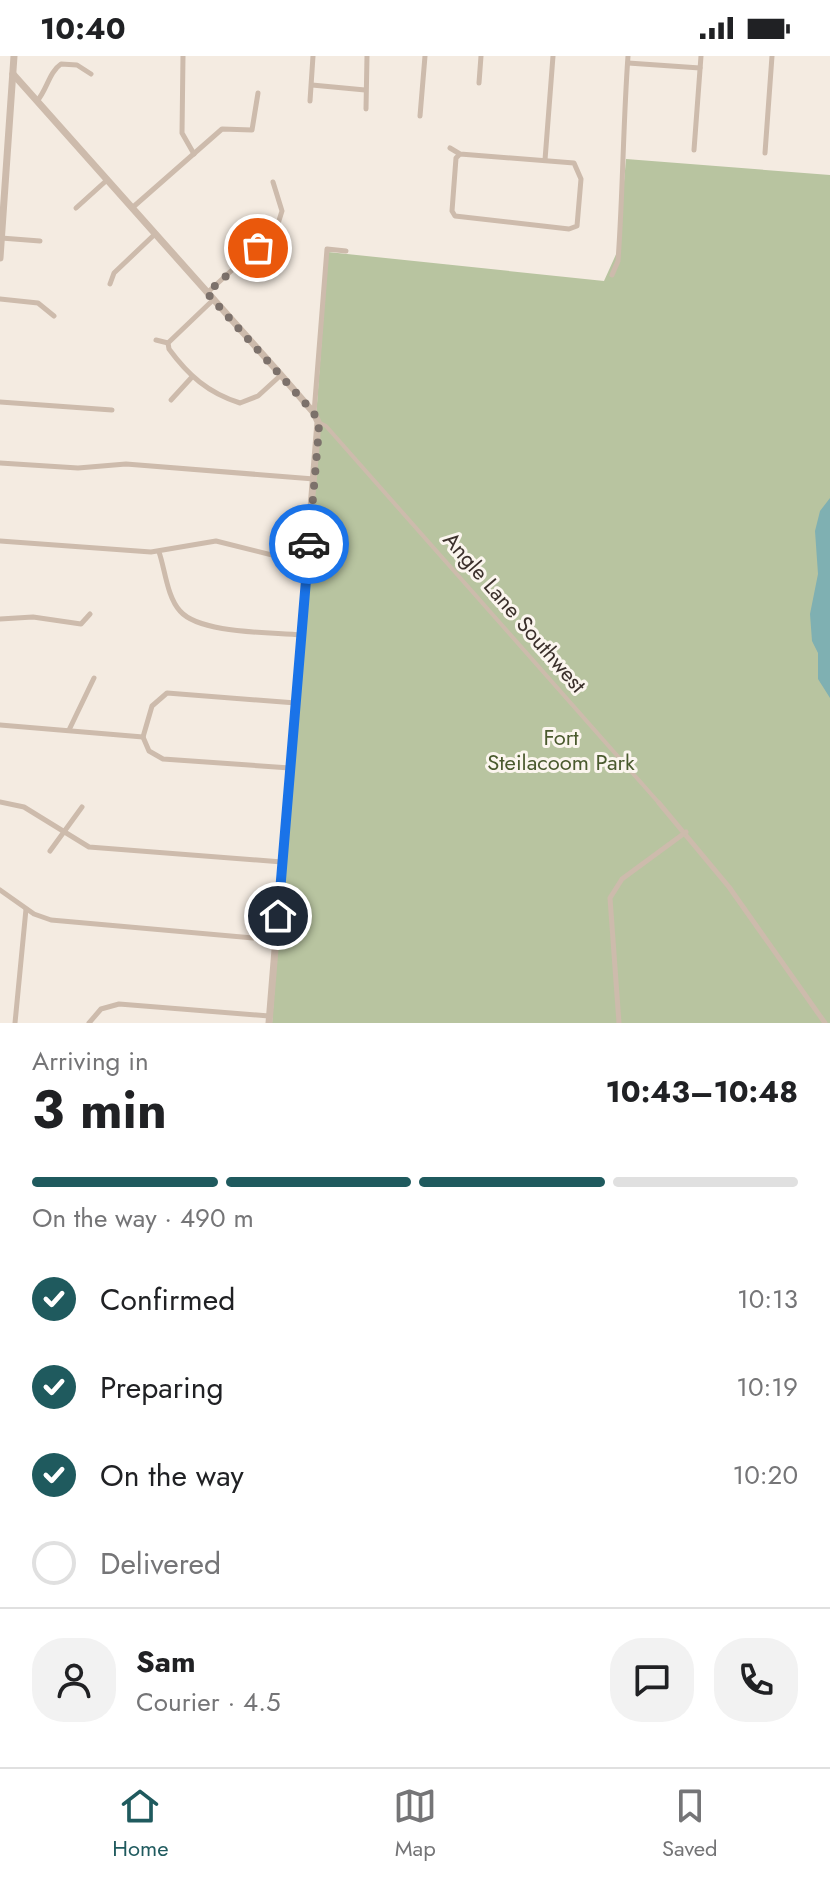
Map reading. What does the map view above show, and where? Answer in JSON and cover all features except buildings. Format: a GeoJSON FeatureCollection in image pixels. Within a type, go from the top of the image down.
{"type":"FeatureCollection","features":[{"type":"Feature","properties":{"kind":"street"},"geometry":{"type":"LineString","coordinates":[[0,258],[14,56]]}},
{"type":"Feature","properties":{"kind":"street"},"geometry":{"type":"LineString","coordinates":[[183,56],[182,133],[194,154]]}},
{"type":"Feature","properties":{"kind":"street"},"geometry":{"type":"LineString","coordinates":[[310,101],[313,56]]}},
{"type":"Feature","properties":{"kind":"street"},"geometry":{"type":"LineString","coordinates":[[366,109],[367,56]]}},
{"type":"Feature","properties":{"kind":"street"},"geometry":{"type":"LineString","coordinates":[[420,116],[425,56]]}},
{"type":"Feature","properties":{"kind":"street"},"geometry":{"type":"LineString","coordinates":[[479,83],[481,56]]}},
{"type":"Feature","properties":{"kind":"street"},"geometry":{"type":"LineString","coordinates":[[545,160],[553,56]]}},
{"type":"Feature","properties":{"kind":"street"},"geometry":{"type":"LineString","coordinates":[[694,150],[701,56]]}},
{"type":"Feature","properties":{"kind":"street"},"geometry":{"type":"LineString","coordinates":[[765,153],[772,56]]}},
{"type":"Feature","properties":{"kind":"street"},"geometry":{"type":"LineString","coordinates":[[612,275],[618,261],[628,60],[700,68]]}},
{"type":"Feature","properties":{"kind":"street"},"geometry":{"type":"LineString","coordinates":[[37,101],[50,84],[55,68],[61,64],[77,65],[91,74]]}},
{"type":"Feature","properties":{"kind":"street"},"geometry":{"type":"LineString","coordinates":[[13,74],[281,375],[314,413],[318,422],[269,1020],[119,1004],[101,1009],[89,1023]]}},
{"type":"Feature","properties":{"kind":"street"},"geometry":{"type":"LineString","coordinates":[[312,85],[365,90]]}},
{"type":"Feature","properties":{"kind":"street"},"geometry":{"type":"LineString","coordinates":[[132,208],[222,129],[253,129],[258,93]]}},
{"type":"Feature","properties":{"kind":"street"},"geometry":{"type":"LineString","coordinates":[[450,148],[460,154],[570,162],[580,169],[578,225],[573,229],[455,216],[452,211],[455,171],[460,154]]}},
{"type":"Feature","properties":{"kind":"street"},"geometry":{"type":"LineString","coordinates":[[76,208],[107,180]]}},
{"type":"Feature","properties":{"kind":"street"},"geometry":{"type":"LineString","coordinates":[[207,293],[276,230],[282,211],[273,182]]}},
{"type":"Feature","properties":{"kind":"street"},"geometry":{"type":"LineString","coordinates":[[110,284],[114,273],[155,234]]}},
{"type":"Feature","properties":{"kind":"street"},"geometry":{"type":"LineString","coordinates":[[1,238],[40,241]]}},
{"type":"Feature","properties":{"kind":"street"},"geometry":{"type":"LineString","coordinates":[[314,413],[327,249],[346,251]]}},
{"type":"Feature","properties":{"kind":"street"},"geometry":{"type":"LineString","coordinates":[[0,299],[38,303],[54,316]]}},
{"type":"Feature","properties":{"kind":"street"},"geometry":{"type":"LineString","coordinates":[[168,343],[213,300]]}},
{"type":"Feature","properties":{"kind":"street"},"geometry":{"type":"LineString","coordinates":[[156,340],[168,343]]}},
{"type":"Feature","properties":{"kind":"street"},"geometry":{"type":"LineString","coordinates":[[168,343],[169,349],[205,388],[240,403],[258,396],[281,375]]}},
{"type":"Feature","properties":{"kind":"street"},"geometry":{"type":"LineString","coordinates":[[171,400],[192,376]]}},
{"type":"Feature","properties":{"kind":"street"},"geometry":{"type":"LineString","coordinates":[[0,402],[112,410]]}},
{"type":"Feature","properties":{"kind":"street","name":"Angle Lane Southwest"},"geometry":{"type":"LineString","coordinates":[[318,422],[326,426],[686,832],[757,925],[825,1023]]}},
{"type":"Feature","properties":{"kind":"street"},"geometry":{"type":"LineString","coordinates":[[0,463],[78,468],[126,464],[314,479]]}},
{"type":"Feature","properties":{"kind":"street"},"geometry":{"type":"LineString","coordinates":[[0,541],[159,552],[216,541],[308,564]]}},
{"type":"Feature","properties":{"kind":"street"},"geometry":{"type":"LineString","coordinates":[[159,552],[176,605],[191,619],[209,626],[301,635]]}},
{"type":"Feature","properties":{"kind":"street"},"geometry":{"type":"LineString","coordinates":[[0,619],[39,617],[70,625],[85,623],[90,614]]}},
{"type":"Feature","properties":{"kind":"street"},"geometry":{"type":"LineString","coordinates":[[69,730],[94,678]]}},
{"type":"Feature","properties":{"kind":"street"},"geometry":{"type":"LineString","coordinates":[[290,768],[163,759],[149,751],[143,737],[152,706],[167,693],[296,703]]}},
{"type":"Feature","properties":{"kind":"street"},"geometry":{"type":"LineString","coordinates":[[0,725],[143,737]]}},
{"type":"Feature","properties":{"kind":"street"},"geometry":{"type":"LineString","coordinates":[[0,802],[24,807],[78,844],[100,849],[282,862]]}},
{"type":"Feature","properties":{"kind":"street"},"geometry":{"type":"LineString","coordinates":[[50,851],[82,807]]}},
{"type":"Feature","properties":{"kind":"street"},"geometry":{"type":"LineString","coordinates":[[619,1023],[616,961],[608,913],[610,898],[622,879],[686,832]]}},
{"type":"Feature","properties":{"kind":"street"},"geometry":{"type":"LineString","coordinates":[[0,890],[26,909],[64,923],[276,940]]}},
{"type":"Feature","properties":{"kind":"street"},"geometry":{"type":"LineString","coordinates":[[15,1023],[26,909]]}},
{"type":"Feature","properties":{"kind":"green space","name":"Fort Steilacoom Park"},"geometry":{"type":"Polygon","coordinates":[[[626,159],[830,175],[830,1023],[272,1023],[328,252],[604,281],[618,250],[626,159]]]}},
{"type":"Feature","properties":{"kind":"water"},"geometry":{"type":"Polygon","coordinates":[[[830,498],[830,698],[818,679],[818,653],[812,641],[810,614],[818,574],[815,531],[820,511],[830,498]]]}},
{"type":"Feature","properties":{"kind":"way so far"},"geometry":{"type":"LineString","coordinates":[[258,248],[207,293],[314,413],[318,422],[309,544]]}},
{"type":"Feature","properties":{"kind":"route"},"geometry":{"type":"LineString","coordinates":[[278,916],[309,544]]}}]}
